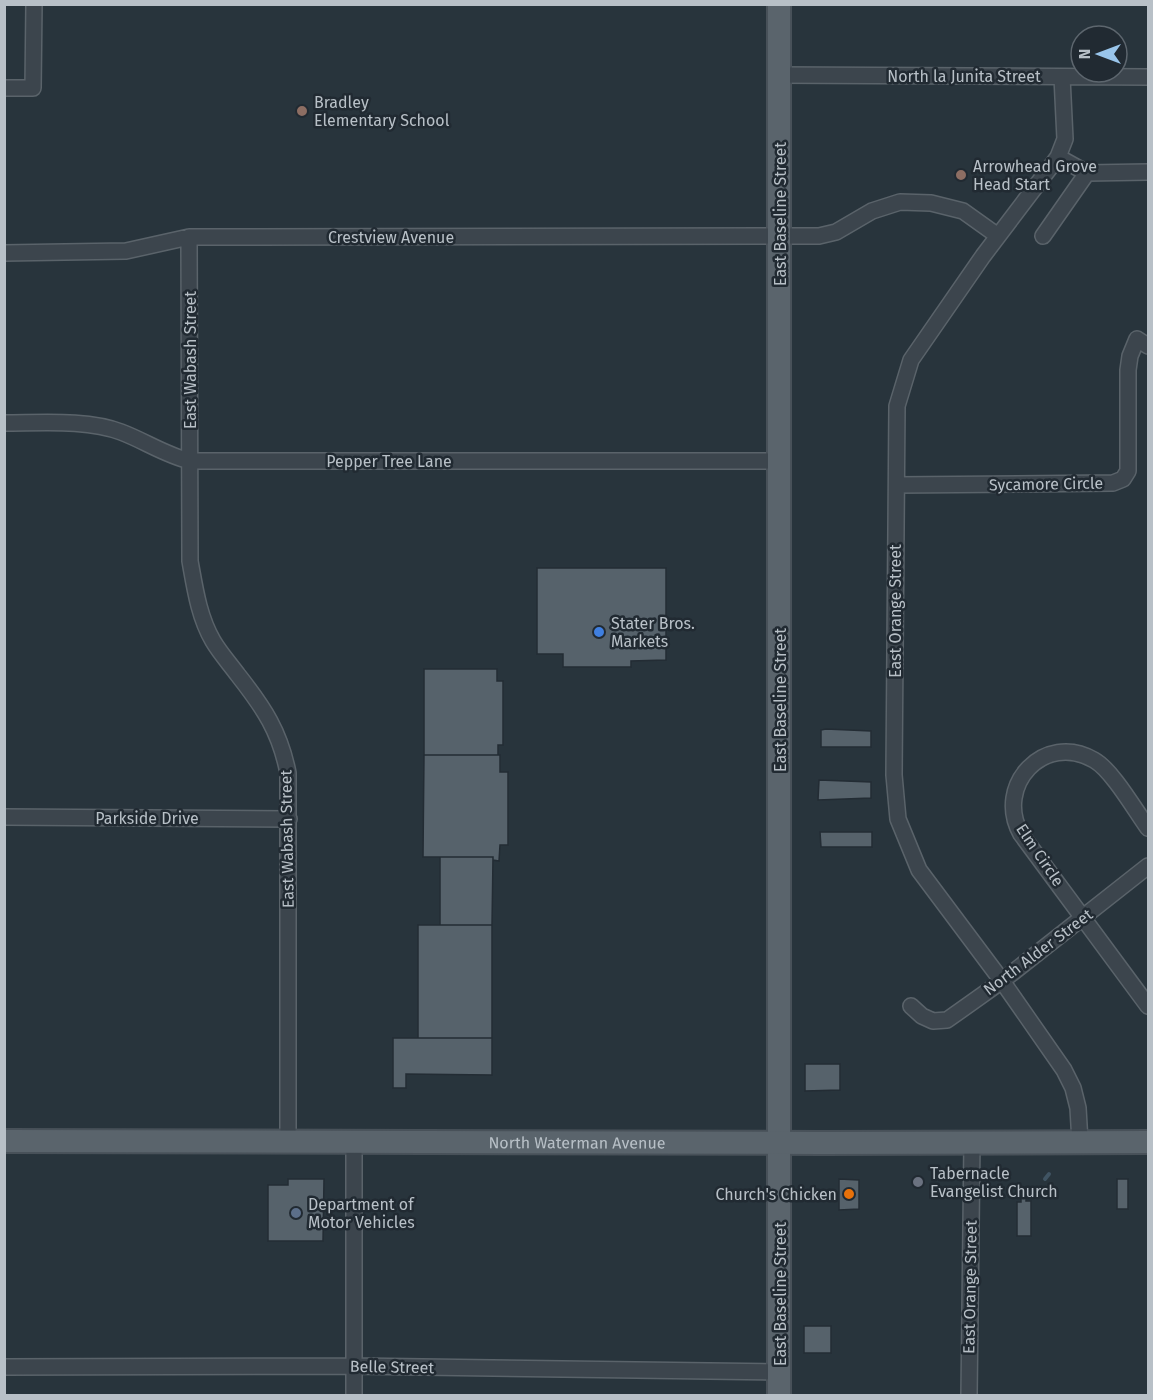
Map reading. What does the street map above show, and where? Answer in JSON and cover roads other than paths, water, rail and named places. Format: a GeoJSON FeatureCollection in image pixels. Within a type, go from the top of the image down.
{"type":"FeatureCollection","features":[{"type":"Feature","properties":{"kind":"main road","name":"East Baseline Street"},"geometry":{"type":"LineString","coordinates":[[779,4],[779,1395]]}},
{"type":"Feature","properties":{"kind":"main road","name":"North Waterman Avenue"},"geometry":{"type":"LineString","coordinates":[[4,1141],[1149,1142]]}},
{"type":"Feature","properties":{"kind":"street"},"geometry":{"type":"LineString","coordinates":[[4,88],[33,88],[34,4]]}},
{"type":"Feature","properties":{"kind":"street","name":"North la Junita Street"},"geometry":{"type":"LineString","coordinates":[[779,75],[1149,77]]}},
{"type":"Feature","properties":{"kind":"street","name":"East Orange Street"},"geometry":{"type":"LineString","coordinates":[[1062,77],[1065,139],[1058,156],[998,236],[911,360],[897,406],[894,775],[898,819],[919,870],[1002,981],[1064,1070],[1073,1088],[1078,1108],[1080,1142]]}},
{"type":"Feature","properties":{"kind":"street"},"geometry":{"type":"LineString","coordinates":[[1058,156],[1087,173],[1149,172]]}},
{"type":"Feature","properties":{"kind":"street"},"geometry":{"type":"LineString","coordinates":[[1043,236],[1087,173]]}},
{"type":"Feature","properties":{"kind":"street","name":"Crestview Avenue"},"geometry":{"type":"LineString","coordinates":[[4,253],[126,251],[189,237],[819,236],[836,232],[872,211],[900,202],[931,203],[963,211],[998,236]]}},
{"type":"Feature","properties":{"kind":"street","name":"East Wabash Street"},"geometry":{"type":"LineString","coordinates":[[189,237],[190,561],[196,598],[214,643],[255,696],[271,721],[283,747],[288,774],[288,1142]]}},
{"type":"Feature","properties":{"kind":"street","name":"Sycamore Circle"},"geometry":{"type":"LineString","coordinates":[[897,485],[1113,483],[1123,479],[1128,471],[1130,356],[1143,343]]}},
{"type":"Feature","properties":{"kind":"street","name":"Pepper Tree Lane"},"geometry":{"type":"LineString","coordinates":[[4,423],[83,424],[108,428],[174,457],[190,461],[780,461]]}},
{"type":"Feature","properties":{"kind":"street","name":"Elm Circle"},"geometry":{"type":"LineString","coordinates":[[1149,828],[1105,769],[1084,755],[1054,753],[1033,763],[1024,772],[1015,792],[1014,803],[1018,829],[1149,1006]]}},
{"type":"Feature","properties":{"kind":"street","name":"Parkside Drive"},"geometry":{"type":"LineString","coordinates":[[4,817],[289,819]]}},
{"type":"Feature","properties":{"kind":"street","name":"North Alder Street"},"geometry":{"type":"LineString","coordinates":[[916,1011],[933,1021],[946,1020],[1002,981],[1149,866]]}},
{"type":"Feature","properties":{"kind":"street"},"geometry":{"type":"LineString","coordinates":[[354,1142],[354,1395]]}},
{"type":"Feature","properties":{"kind":"street","name":"East Orange Street"},"geometry":{"type":"LineString","coordinates":[[969,1395],[972,1142]]}},
{"type":"Feature","properties":{"kind":"street","name":"Belle Street"},"geometry":{"type":"LineString","coordinates":[[4,1367],[354,1366],[779,1372]]}},
{"type":"Feature","properties":{"kind":"waterway"},"geometry":{"type":"LineString","coordinates":[[1045,1179],[1049,1174]]}},
{"type":"Feature","properties":{"kind":"place","name":"Bradley Elementary School"},"geometry":{"type":"Point","coordinates":[302,111]}},
{"type":"Feature","properties":{"kind":"place","name":"Arrowhead Grove Head Start"},"geometry":{"type":"Point","coordinates":[961,175]}},
{"type":"Feature","properties":{"kind":"place","name":"Stater Bros. Markets"},"geometry":{"type":"Point","coordinates":[599,632]}},
{"type":"Feature","properties":{"kind":"place","name":"Tabernacle Evangelist Church"},"geometry":{"type":"Point","coordinates":[918,1182]}},
{"type":"Feature","properties":{"kind":"place","name":"Church's Chicken"},"geometry":{"type":"Point","coordinates":[849,1194]}},
{"type":"Feature","properties":{"kind":"place","name":"Department of Motor Vehicles"},"geometry":{"type":"Point","coordinates":[296,1213]}}]}
